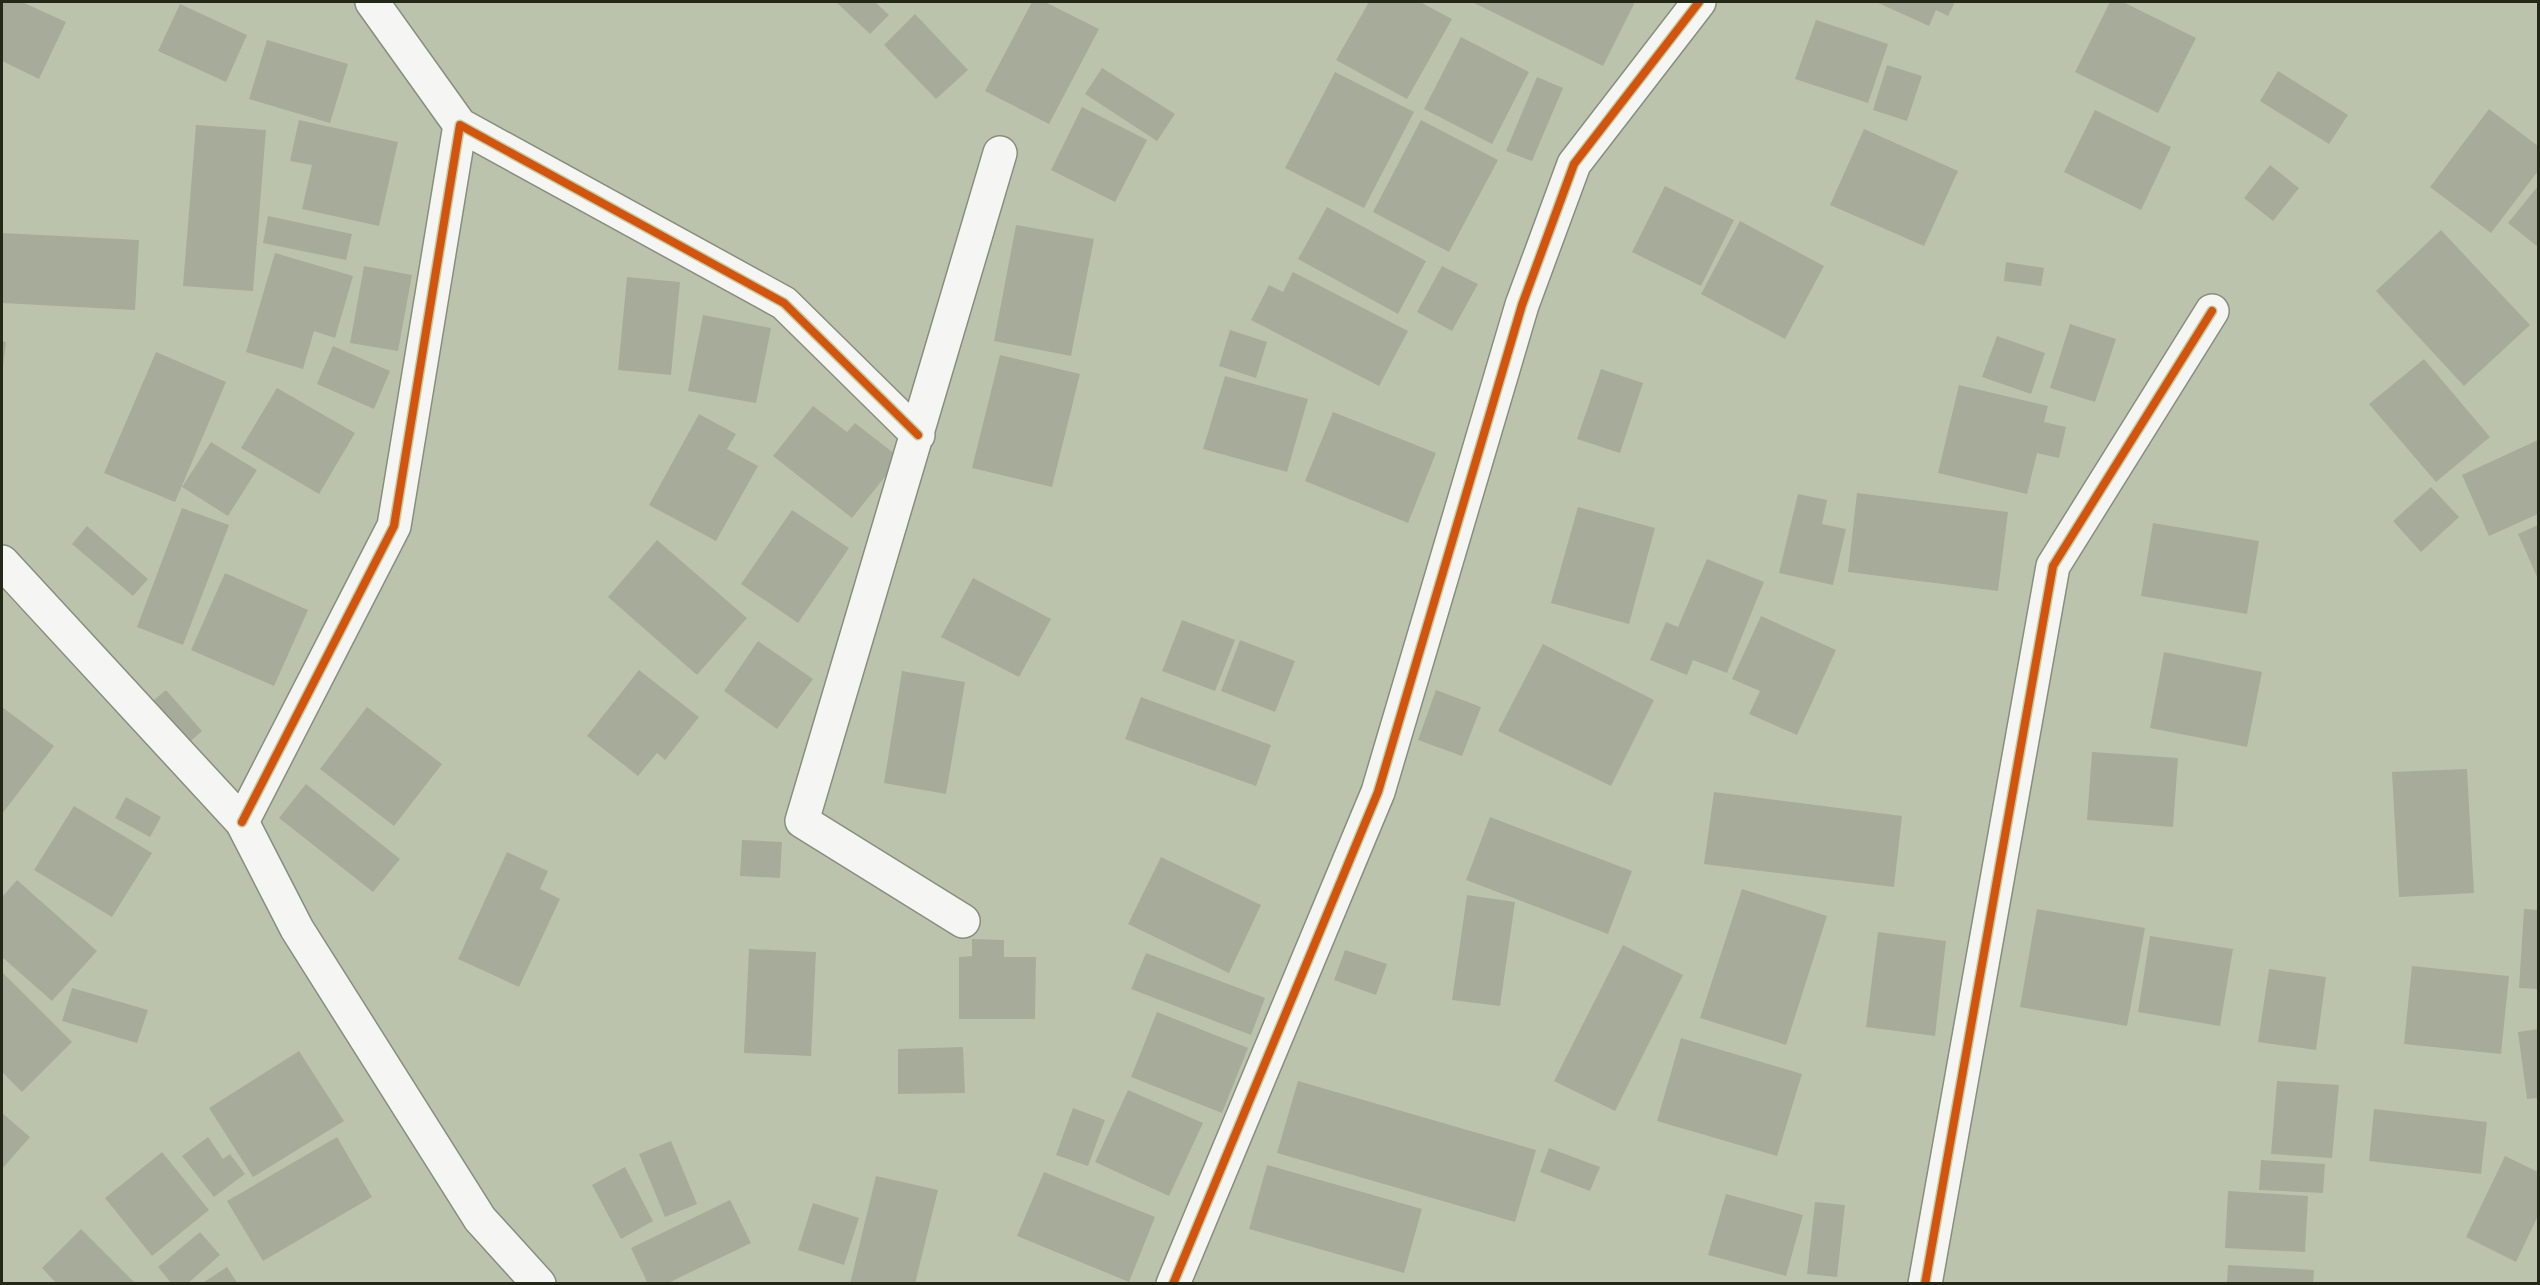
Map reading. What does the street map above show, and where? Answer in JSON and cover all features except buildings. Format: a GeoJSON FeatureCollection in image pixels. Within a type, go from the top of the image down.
{"type":"FeatureCollection","features":[{"type":"Feature","properties":{"kind":"street"},"geometry":{"type":"LineString","coordinates":[[372,2],[460,125],[784,303],[918,435]]}},
{"type":"Feature","properties":{"kind":"street"},"geometry":{"type":"LineString","coordinates":[[1173,1284],[1378,792],[1522,305],[1574,164],[1699,2]]}},
{"type":"Feature","properties":{"kind":"street"},"geometry":{"type":"LineString","coordinates":[[242,822],[394,526],[460,125]]}},
{"type":"Feature","properties":{"kind":"street"},"geometry":{"type":"LineString","coordinates":[[963,921],[802,821],[1000,153]]}},
{"type":"Feature","properties":{"kind":"street"},"geometry":{"type":"LineString","coordinates":[[1924,1284],[2054,566],[2212,311]]}},
{"type":"Feature","properties":{"kind":"street"},"geometry":{"type":"LineString","coordinates":[[2,562],[242,822],[297,929],[480,1219],[539,1284]]}},
{"type":"Feature","properties":{"kind":"cycle path"},"geometry":{"type":"LineString","coordinates":[[1173,1284],[1378,792],[1522,305],[1574,164],[1699,2]]}},
{"type":"Feature","properties":{"kind":"cycle path"},"geometry":{"type":"LineString","coordinates":[[242,822],[394,526],[460,125],[784,303],[918,435]]}},
{"type":"Feature","properties":{"kind":"cycle path"},"geometry":{"type":"LineString","coordinates":[[1925,1284],[2053,566],[2212,311]]}}]}
